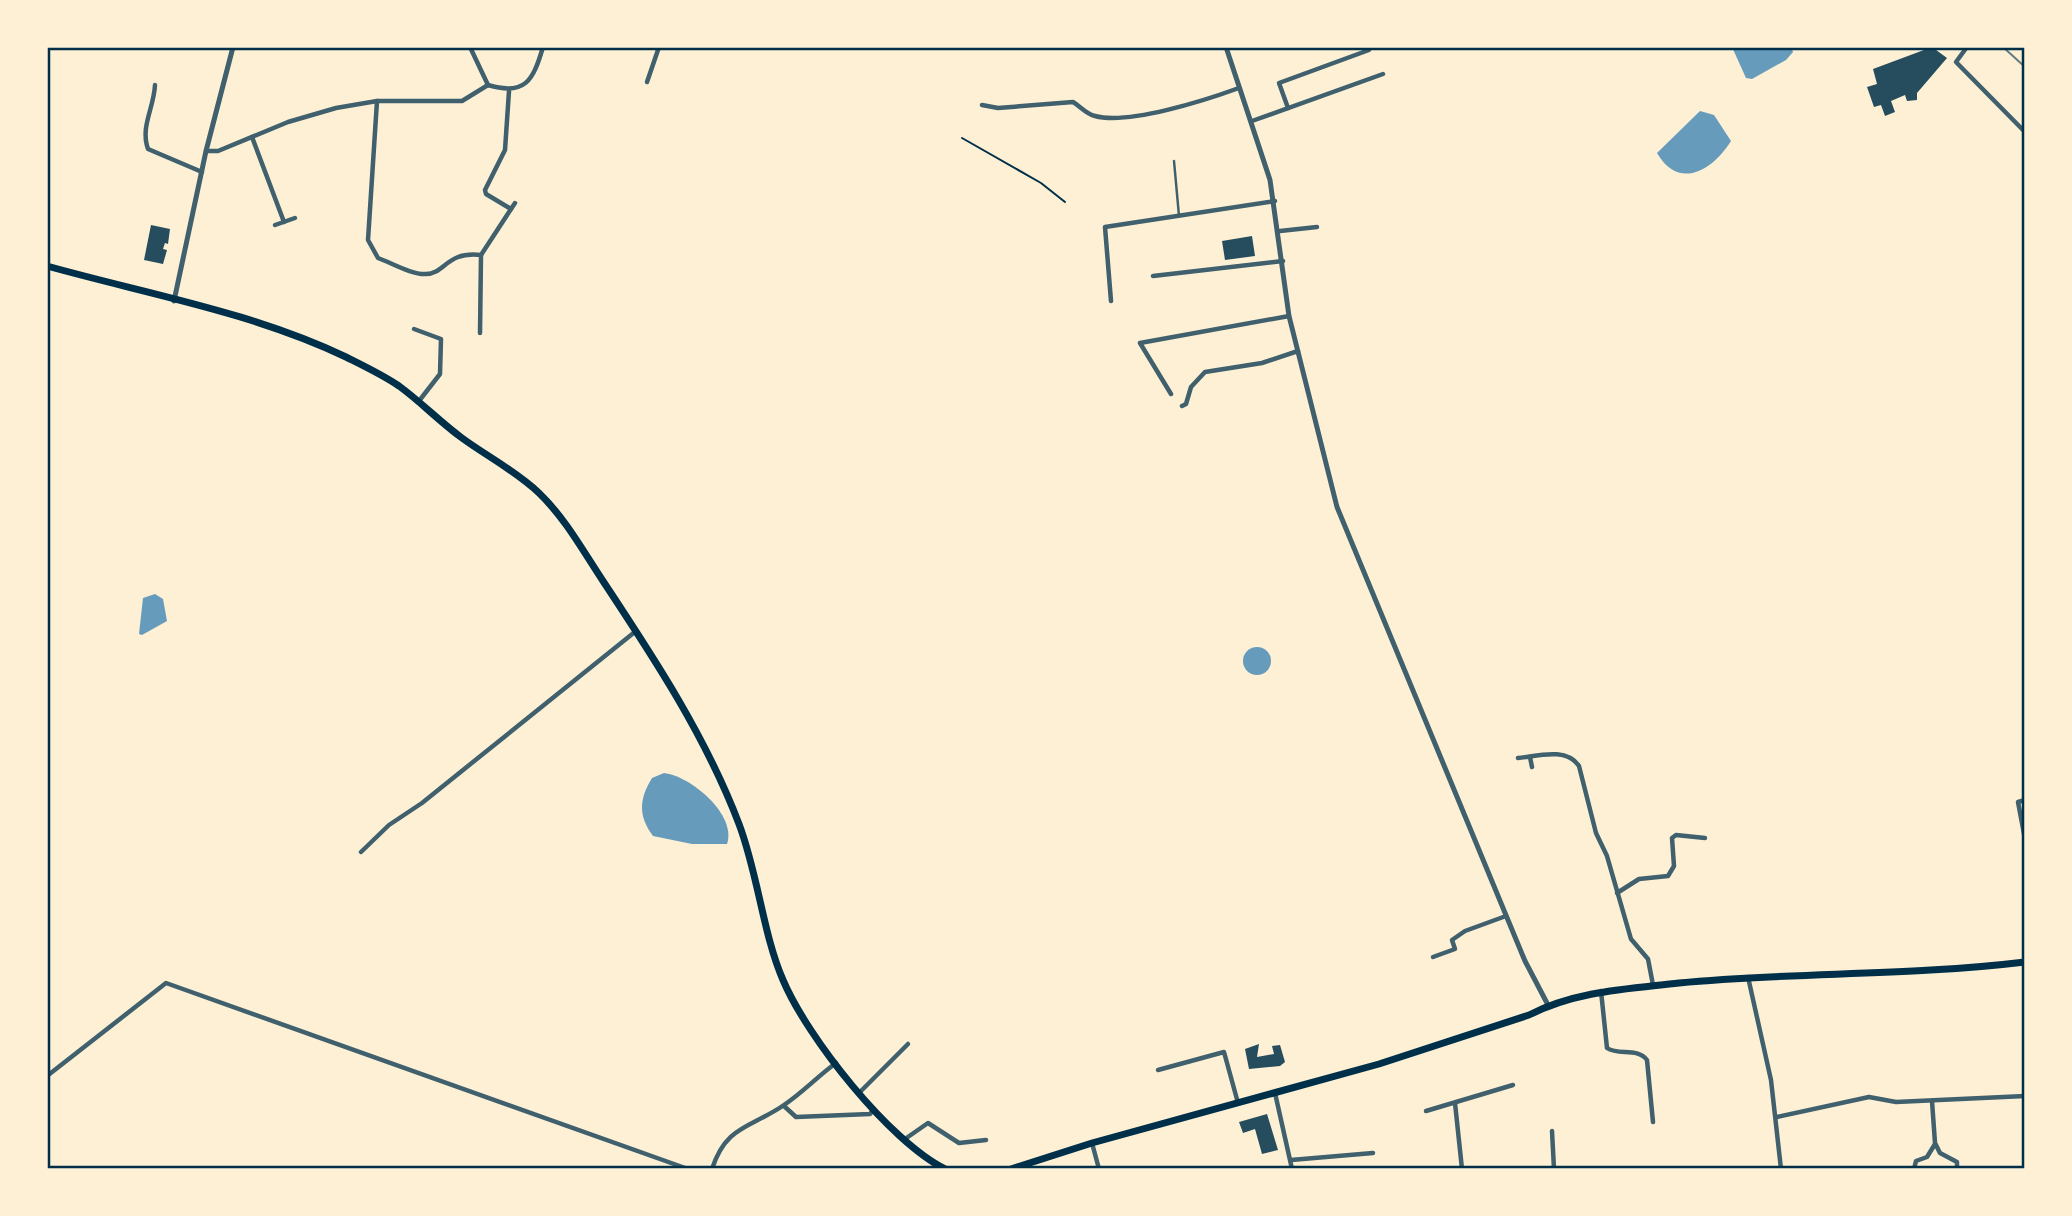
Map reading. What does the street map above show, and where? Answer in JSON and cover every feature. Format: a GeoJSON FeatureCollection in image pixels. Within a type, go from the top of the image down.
{"type":"FeatureCollection","features":[{"type":"Feature","properties":{"kind":"main road"},"geometry":{"type":"LineString","coordinates":[[47,266],[254,322],[342,355],[392,381],[444,425],[521,477],[541,494],[560,516],[636,631],[682,707],[723,785],[752,859],[782,979],[836,1063],[874,1109],[931,1166],[944,1169]]}},
{"type":"Feature","properties":{"kind":"main road"},"geometry":{"type":"LineString","coordinates":[[1011,1169],[1092,1143],[1379,1064],[1529,1015],[1548,1005],[1601,990],[1748,976],[2025,962]]}},
{"type":"Feature","properties":{"kind":"street"},"geometry":{"type":"LineString","coordinates":[[174,301],[206,151],[233,47]]}},
{"type":"Feature","properties":{"kind":"street"},"geometry":{"type":"LineString","coordinates":[[470,47],[488,85]]}},
{"type":"Feature","properties":{"kind":"street"},"geometry":{"type":"LineString","coordinates":[[206,151],[218,151],[313,114],[377,101],[462,101],[488,85],[509,91],[530,81],[543,47]]}},
{"type":"Feature","properties":{"kind":"street"},"geometry":{"type":"LineString","coordinates":[[647,82],[659,47]]}},
{"type":"Feature","properties":{"kind":"street"},"geometry":{"type":"LineString","coordinates":[[1226,47],[1252,121],[1275,201],[1289,316],[1337,507],[1506,916],[1548,1005]]}},
{"type":"Feature","properties":{"kind":"street"},"geometry":{"type":"LineString","coordinates":[[1967,47],[1956,62],[2025,132]]}},
{"type":"Feature","properties":{"kind":"street"},"geometry":{"type":"LineString","coordinates":[[1288,108],[1279,83],[1369,50]]}},
{"type":"Feature","properties":{"kind":"street"},"geometry":{"type":"LineString","coordinates":[[1252,121],[1383,74]]}},
{"type":"Feature","properties":{"kind":"street"},"geometry":{"type":"LineString","coordinates":[[155,85],[154,100],[143,134],[148,149],[202,172]]}},
{"type":"Feature","properties":{"kind":"street"},"geometry":{"type":"LineString","coordinates":[[982,105],[998,108],[1073,102],[1089,114],[1103,118],[1186,107],[1239,88]]}},
{"type":"Feature","properties":{"kind":"street"},"geometry":{"type":"LineString","coordinates":[[509,91],[505,150],[485,190],[486,194],[511,209]]}},
{"type":"Feature","properties":{"kind":"street"},"geometry":{"type":"LineString","coordinates":[[377,101],[368,240],[378,258],[425,274],[438,270],[456,256],[481,255]]}},
{"type":"Feature","properties":{"kind":"street"},"geometry":{"type":"LineString","coordinates":[[252,137],[284,222]]}},
{"type":"Feature","properties":{"kind":"street"},"geometry":{"type":"LineString","coordinates":[[1111,301],[1105,227],[1275,201]]}},
{"type":"Feature","properties":{"kind":"street"},"geometry":{"type":"LineString","coordinates":[[472,327],[480,330],[481,255],[515,203]]}},
{"type":"Feature","properties":{"kind":"street"},"geometry":{"type":"LineString","coordinates":[[275,225],[295,218]]}},
{"type":"Feature","properties":{"kind":"street"},"geometry":{"type":"LineString","coordinates":[[1280,231],[1317,227]]}},
{"type":"Feature","properties":{"kind":"street"},"geometry":{"type":"LineString","coordinates":[[1153,276],[1283,261]]}},
{"type":"Feature","properties":{"kind":"street"},"geometry":{"type":"LineString","coordinates":[[1171,394],[1140,343],[1289,316]]}},
{"type":"Feature","properties":{"kind":"street"},"geometry":{"type":"LineString","coordinates":[[414,329],[441,339],[440,373],[418,402]]}},
{"type":"Feature","properties":{"kind":"street"},"geometry":{"type":"LineString","coordinates":[[1182,405],[1186,404],[1197,377],[1205,372],[1262,363],[1298,351]]}},
{"type":"Feature","properties":{"kind":"street"},"geometry":{"type":"LineString","coordinates":[[361,852],[389,825],[422,803],[636,631]]}},
{"type":"Feature","properties":{"kind":"street"},"geometry":{"type":"LineString","coordinates":[[1518,758],[1562,754],[1579,766],[1596,833],[1607,856],[1631,939],[1648,959],[1653,986]]}},
{"type":"Feature","properties":{"kind":"street"},"geometry":{"type":"LineString","coordinates":[[1530,757],[1532,766]]}},
{"type":"Feature","properties":{"kind":"street"},"geometry":{"type":"LineString","coordinates":[[2025,800],[2018,802],[2025,839]]}},
{"type":"Feature","properties":{"kind":"street"},"geometry":{"type":"LineString","coordinates":[[1617,893],[1639,879],[1668,876],[1674,866],[1672,844],[1676,835],[1705,838]]}},
{"type":"Feature","properties":{"kind":"street"},"geometry":{"type":"LineString","coordinates":[[1433,957],[1455,949],[1452,940],[1465,931],[1506,916]]}},
{"type":"Feature","properties":{"kind":"street"},"geometry":{"type":"LineString","coordinates":[[1748,976],[1777,1117],[1781,1169]]}},
{"type":"Feature","properties":{"kind":"street"},"geometry":{"type":"LineString","coordinates":[[47,1076],[166,983],[688,1169]]}},
{"type":"Feature","properties":{"kind":"street"},"geometry":{"type":"LineString","coordinates":[[1601,990],[1606,1048],[1615,1052],[1639,1054],[1647,1060],[1653,1122]]}},
{"type":"Feature","properties":{"kind":"street"},"geometry":{"type":"LineString","coordinates":[[860,1092],[908,1044]]}},
{"type":"Feature","properties":{"kind":"street"},"geometry":{"type":"LineString","coordinates":[[1158,1070],[1224,1052],[1238,1103]]}},
{"type":"Feature","properties":{"kind":"street"},"geometry":{"type":"LineString","coordinates":[[712,1169],[720,1148],[734,1132],[784,1105],[836,1063]]}},
{"type":"Feature","properties":{"kind":"street"},"geometry":{"type":"LineString","coordinates":[[1426,1111],[1513,1085]]}},
{"type":"Feature","properties":{"kind":"street"},"geometry":{"type":"LineString","coordinates":[[1506,1087],[1507,1095]]}},
{"type":"Feature","properties":{"kind":"street"},"geometry":{"type":"LineString","coordinates":[[1275,1093],[1292,1169]]}},
{"type":"Feature","properties":{"kind":"street"},"geometry":{"type":"LineString","coordinates":[[1777,1117],[1868,1097],[1896,1102],[2025,1096]]}},
{"type":"Feature","properties":{"kind":"street"},"geometry":{"type":"LineString","coordinates":[[1932,1101],[1935,1143],[1940,1153],[1957,1163],[1957,1169]]}},
{"type":"Feature","properties":{"kind":"street"},"geometry":{"type":"LineString","coordinates":[[1455,1103],[1462,1169]]}},
{"type":"Feature","properties":{"kind":"street"},"geometry":{"type":"LineString","coordinates":[[784,1105],[796,1117],[870,1114],[874,1109]]}},
{"type":"Feature","properties":{"kind":"street"},"geometry":{"type":"LineString","coordinates":[[904,1139],[928,1123],[959,1143],[986,1140]]}},
{"type":"Feature","properties":{"kind":"street"},"geometry":{"type":"LineString","coordinates":[[1552,1131],[1554,1169]]}},
{"type":"Feature","properties":{"kind":"street"},"geometry":{"type":"LineString","coordinates":[[1092,1143],[1099,1169]]}},
{"type":"Feature","properties":{"kind":"street"},"geometry":{"type":"LineString","coordinates":[[1914,1169],[1916,1161],[1931,1153],[1935,1143]]}},
{"type":"Feature","properties":{"kind":"street"},"geometry":{"type":"LineString","coordinates":[[1291,1160],[1373,1153]]}},
{"type":"Feature","properties":{"kind":"lane"},"geometry":{"type":"LineString","coordinates":[[1174,161],[1179,216]]}},
{"type":"Feature","properties":{"kind":"path"},"geometry":{"type":"LineString","coordinates":[[961,138],[1041,183],[1065,202]]}},
{"type":"Feature","properties":{"kind":"water"},"geometry":{"type":"Polygon","coordinates":[[[1732,47],[1791,47],[1793,52],[1786,60],[1752,79],[1746,78],[1732,47]]]}},
{"type":"Feature","properties":{"kind":"water"},"geometry":{"type":"Polygon","coordinates":[[[1700,111],[1714,115],[1731,141],[1705,168],[1685,174],[1675,171],[1666,165],[1657,153],[1700,111]]]}},
{"type":"Feature","properties":{"kind":"water"},"geometry":{"type":"Polygon","coordinates":[[[155,594],[163,599],[167,621],[142,635],[139,634],[143,598],[155,594]]]}},
{"type":"Feature","properties":{"kind":"water"},"geometry":{"type":"Polygon","coordinates":[[[1257,647],[1267,651],[1271,661],[1267,671],[1257,675],[1247,671],[1243,661],[1247,651],[1257,647]]]}},
{"type":"Feature","properties":{"kind":"water"},"geometry":{"type":"Polygon","coordinates":[[[664,773],[687,781],[719,810],[728,833],[727,844],[692,844],[653,836],[643,814],[643,800],[652,778],[664,773]]]}},
{"type":"Feature","properties":{"kind":"building"},"geometry":{"type":"Polygon","coordinates":[[[1932,47],[1947,58],[1917,93],[1917,100],[1907,101],[1905,95],[1891,101],[1895,112],[1885,116],[1881,105],[1874,107],[1867,87],[1877,84],[1873,69],[1932,47]]]}},
{"type":"Feature","properties":{"kind":"building"},"geometry":{"type":"Polygon","coordinates":[[[151,225],[170,229],[168,244],[165,243],[163,249],[167,250],[163,264],[144,260],[151,225]]]}},
{"type":"Feature","properties":{"kind":"building"},"geometry":{"type":"Polygon","coordinates":[[[1252,236],[1255,256],[1225,260],[1222,241],[1252,236]]]}},
{"type":"Feature","properties":{"kind":"building"},"geometry":{"type":"Polygon","coordinates":[[[1259,1044],[1257,1057],[1274,1054],[1272,1046],[1280,1045],[1285,1062],[1280,1066],[1249,1069],[1245,1049],[1259,1044]]]}},
{"type":"Feature","properties":{"kind":"building"},"geometry":{"type":"Polygon","coordinates":[[[1267,1114],[1278,1150],[1262,1154],[1255,1129],[1243,1133],[1239,1122],[1267,1114]]]}},
{"type":"Feature","properties":{"kind":"tram line"},"geometry":{"type":"LineString","coordinates":[[2003,47],[2025,67]]}}]}
